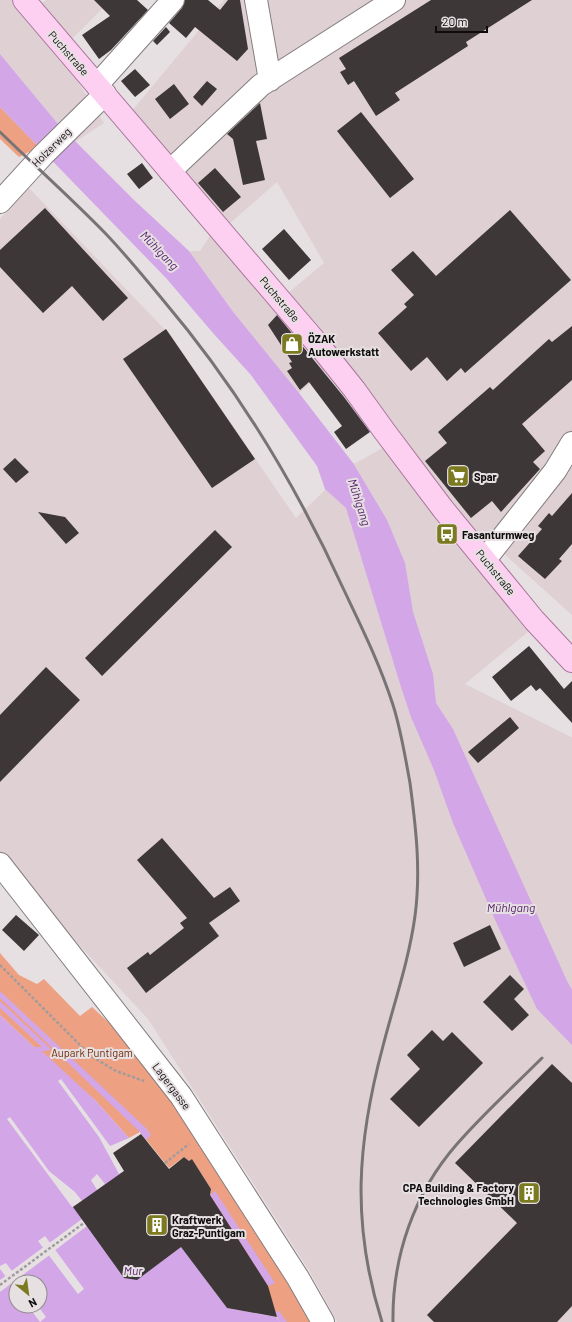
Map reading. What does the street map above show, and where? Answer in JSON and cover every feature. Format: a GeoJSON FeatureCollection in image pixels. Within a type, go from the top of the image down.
{"type":"FeatureCollection","features":[{"type":"Feature","properties":{"kind":"main road","name":"Puchstraße"},"geometry":{"type":"LineString","coordinates":[[24,0],[326,354],[354,389],[431,493],[534,620],[572,661]]}},
{"type":"Feature","properties":{"kind":"street","name":"Holzerweg"},"geometry":{"type":"LineString","coordinates":[[0,202],[73,125],[173,0]]}},
{"type":"Feature","properties":{"kind":"street"},"geometry":{"type":"LineString","coordinates":[[256,0],[270,80]]}},
{"type":"Feature","properties":{"kind":"street"},"geometry":{"type":"LineString","coordinates":[[170,171],[262,85],[394,0]]}},
{"type":"Feature","properties":{"kind":"street"},"geometry":{"type":"LineString","coordinates":[[485,558],[555,471],[572,443]]}},
{"type":"Feature","properties":{"kind":"street","name":"Lagergasse"},"geometry":{"type":"LineString","coordinates":[[0,864],[181,1096],[298,1278],[323,1322]]}},
{"type":"Feature","properties":{"kind":"path"},"geometry":{"type":"LineString","coordinates":[[0,965],[92,1056],[116,1071],[150,1083]]}},
{"type":"Feature","properties":{"kind":"path"},"geometry":{"type":"LineString","coordinates":[[165,1163],[192,1142]]}},
{"type":"Feature","properties":{"kind":"path"},"geometry":{"type":"LineString","coordinates":[[0,1285],[84,1223]]}},
{"type":"Feature","properties":{"kind":"shaded area"},"geometry":{"type":"Polygon","coordinates":[[[0,0],[15,0],[24,11],[46,0],[111,0],[59,52],[104,123],[75,142],[58,124],[0,54],[0,0]]]}},
{"type":"Feature","properties":{"kind":"shaded area"},"geometry":{"type":"Polygon","coordinates":[[[224,0],[572,0],[572,615],[503,553],[485,558],[540,622],[465,684],[572,737],[572,1322],[337,1322],[310,1272],[148,1019],[53,917],[0,854],[0,219],[29,188],[172,337],[296,518],[353,463],[356,463],[384,447],[326,369],[299,393],[234,313],[189,251],[200,251],[210,236],[170,171],[120,125],[224,0]],[[277,182],[228,225],[288,293],[324,263],[277,182]]]}},
{"type":"Feature","properties":{"kind":"green space"},"geometry":{"type":"Polygon","coordinates":[[[0,107],[39,147],[19,157],[0,139],[0,107]]]}},
{"type":"Feature","properties":{"kind":"green space","name":"Aupark Puntigam"},"geometry":{"type":"Polygon","coordinates":[[[0,953],[19,975],[37,984],[44,979],[80,1016],[92,1007],[130,1042],[175,1101],[312,1322],[280,1322],[210,1195],[211,1189],[192,1159],[189,1161],[184,1157],[169,1168],[140,1132],[129,1138],[95,1100],[37,1051],[0,1015],[0,953]]]}},
{"type":"Feature","properties":{"kind":"water","name":"Mühlgang"},"geometry":{"type":"Polygon","coordinates":[[[0,54],[58,124],[135,201],[189,251],[234,313],[299,393],[353,463],[387,520],[405,563],[413,612],[433,674],[436,703],[453,729],[572,990],[572,1045],[537,1009],[496,922],[453,823],[434,770],[411,717],[346,508],[325,489],[317,466],[251,375],[166,278],[0,107],[0,54]]]}},
{"type":"Feature","properties":{"kind":"water"},"geometry":{"type":"Polygon","coordinates":[[[0,991],[147,1129],[151,1135],[146,1140],[140,1132],[0,998],[0,991]]]}},
{"type":"Feature","properties":{"kind":"water","name":"Mur"},"geometry":{"type":"Polygon","coordinates":[[[0,1001],[51,1049],[40,1052],[44,1053],[95,1100],[129,1138],[110,1146],[61,1079],[58,1081],[99,1137],[119,1174],[124,1171],[227,1308],[276,1317],[280,1322],[40,1322],[46,1317],[44,1314],[48,1314],[48,1274],[14,1274],[6,1263],[0,1266],[0,1015],[34,1047],[42,1047],[0,1008],[0,1001]],[[10,1117],[7,1119],[72,1207],[82,1201],[75,1192],[49,1171],[10,1117]],[[97,1174],[91,1180],[97,1190],[105,1184],[97,1174]],[[45,1236],[38,1241],[78,1294],[84,1289],[45,1236]]]}},
{"type":"Feature","properties":{"kind":"water"},"geometry":{"type":"Polygon","coordinates":[[[215,1191],[275,1283],[268,1286],[210,1195],[215,1191]]]}},
{"type":"Feature","properties":{"kind":"water"},"geometry":{"type":"Polygon","coordinates":[[[0,1269],[8,1280],[8,1314],[34,1314],[40,1322],[0,1322],[0,1269]]]}},
{"type":"Feature","properties":{"kind":"water"},"geometry":{"type":"Polygon","coordinates":[[[279,1311],[287,1322],[280,1322],[275,1312],[279,1311]]]}},
{"type":"Feature","properties":{"kind":"pier"},"geometry":{"type":"Polygon","coordinates":[[[82,1219],[87,1226],[54,1251],[48,1244],[82,1219]]]}},
{"type":"Feature","properties":{"kind":"pier"},"geometry":{"type":"Polygon","coordinates":[[[45,1246],[51,1254],[24,1274],[12,1274],[10,1272],[45,1246]]]}},
{"type":"Feature","properties":{"kind":"pier"},"geometry":{"type":"Polygon","coordinates":[[[7,1275],[8,1276],[8,1286],[0,1292],[0,1280],[7,1275]]]}},
{"type":"Feature","properties":{"kind":"building"},"geometry":{"type":"Polygon","coordinates":[[[94,0],[137,0],[148,10],[111,50],[99,59],[82,35],[110,16],[94,0]]]}},
{"type":"Feature","properties":{"kind":"building"},"geometry":{"type":"Polygon","coordinates":[[[185,0],[208,0],[220,10],[228,0],[240,0],[248,49],[237,61],[195,27],[186,38],[169,23],[182,8],[185,0]]]}},
{"type":"Feature","properties":{"kind":"building"},"geometry":{"type":"Polygon","coordinates":[[[431,0],[532,0],[466,42],[468,46],[395,93],[400,100],[376,116],[354,81],[348,85],[340,72],[346,69],[339,58],[431,0]]]}},
{"type":"Feature","properties":{"kind":"building"},"geometry":{"type":"Polygon","coordinates":[[[166,27],[170,32],[157,45],[153,41],[166,27]]]}},
{"type":"Feature","properties":{"kind":"building"},"geometry":{"type":"Polygon","coordinates":[[[135,69],[150,85],[135,97],[121,81],[135,69]]]}},
{"type":"Feature","properties":{"kind":"building"},"geometry":{"type":"Polygon","coordinates":[[[207,81],[217,89],[202,106],[193,97],[207,81]]]}},
{"type":"Feature","properties":{"kind":"building"},"geometry":{"type":"Polygon","coordinates":[[[174,84],[189,104],[170,119],[155,99],[174,84]]]}},
{"type":"Feature","properties":{"kind":"building"},"geometry":{"type":"Polygon","coordinates":[[[260,103],[267,139],[256,141],[265,180],[243,185],[233,139],[227,134],[260,103]]]}},
{"type":"Feature","properties":{"kind":"building"},"geometry":{"type":"Polygon","coordinates":[[[361,112],[414,179],[390,198],[337,131],[361,112]]]}},
{"type":"Feature","properties":{"kind":"building"},"geometry":{"type":"Polygon","coordinates":[[[142,163],[153,178],[139,189],[127,174],[142,163]]]}},
{"type":"Feature","properties":{"kind":"building"},"geometry":{"type":"Polygon","coordinates":[[[215,168],[241,197],[223,212],[198,183],[215,168]]]}},
{"type":"Feature","properties":{"kind":"building"},"geometry":{"type":"Polygon","coordinates":[[[45,208],[128,298],[103,321],[72,286],[43,313],[0,267],[0,250],[45,208]]]}},
{"type":"Feature","properties":{"kind":"building"},"geometry":{"type":"Polygon","coordinates":[[[510,210],[571,280],[465,373],[461,368],[447,381],[427,357],[411,371],[378,333],[407,307],[404,304],[414,295],[391,270],[413,251],[436,276],[510,210]]]}},
{"type":"Feature","properties":{"kind":"building"},"geometry":{"type":"Polygon","coordinates":[[[284,229],[311,260],[289,280],[262,249],[284,229]]]}},
{"type":"Feature","properties":{"kind":"building"},"geometry":{"type":"Polygon","coordinates":[[[277,315],[344,397],[370,432],[346,449],[334,432],[342,426],[309,382],[300,390],[287,371],[292,368],[289,363],[292,362],[268,325],[277,315]]]}},
{"type":"Feature","properties":{"kind":"building"},"geometry":{"type":"Polygon","coordinates":[[[572,326],[572,380],[522,424],[545,451],[533,462],[540,469],[501,512],[492,501],[471,518],[425,461],[447,443],[438,432],[490,387],[493,390],[549,339],[552,342],[572,326]]]}},
{"type":"Feature","properties":{"kind":"building"},"geometry":{"type":"Polygon","coordinates":[[[166,329],[255,459],[212,488],[123,359],[166,329]]]}},
{"type":"Feature","properties":{"kind":"building"},"geometry":{"type":"Polygon","coordinates":[[[15,458],[29,472],[16,483],[3,469],[15,458]]]}},
{"type":"Feature","properties":{"kind":"building"},"geometry":{"type":"Polygon","coordinates":[[[572,493],[572,544],[559,559],[562,561],[545,579],[518,556],[542,529],[538,526],[549,513],[552,516],[572,493]]]}},
{"type":"Feature","properties":{"kind":"building"},"geometry":{"type":"Polygon","coordinates":[[[38,512],[65,517],[79,533],[66,544],[38,512]]]}},
{"type":"Feature","properties":{"kind":"building"},"geometry":{"type":"Polygon","coordinates":[[[215,530],[232,547],[102,676],[85,658],[215,530]]]}},
{"type":"Feature","properties":{"kind":"building"},"geometry":{"type":"Polygon","coordinates":[[[529,646],[564,689],[572,681],[572,723],[540,688],[536,691],[531,685],[511,701],[492,677],[529,646]]]}},
{"type":"Feature","properties":{"kind":"building"},"geometry":{"type":"Polygon","coordinates":[[[46,667],[80,700],[0,782],[0,715],[46,667]]]}},
{"type":"Feature","properties":{"kind":"building"},"geometry":{"type":"Polygon","coordinates":[[[510,717],[519,728],[478,763],[468,752],[510,717]]]}},
{"type":"Feature","properties":{"kind":"building"},"geometry":{"type":"Polygon","coordinates":[[[162,838],[214,898],[230,887],[240,901],[209,923],[219,936],[146,993],[127,968],[148,952],[150,955],[184,928],[180,923],[187,918],[137,860],[162,838]]]}},
{"type":"Feature","properties":{"kind":"building"},"geometry":{"type":"Polygon","coordinates":[[[16,915],[39,935],[24,951],[2,930],[16,915]]]}},
{"type":"Feature","properties":{"kind":"building"},"geometry":{"type":"Polygon","coordinates":[[[490,925],[501,949],[464,967],[453,943],[490,925]]]}},
{"type":"Feature","properties":{"kind":"building"},"geometry":{"type":"Polygon","coordinates":[[[510,975],[524,989],[514,999],[529,1015],[512,1031],[483,1002],[510,975]]]}},
{"type":"Feature","properties":{"kind":"building"},"geometry":{"type":"Polygon","coordinates":[[[432,1030],[443,1041],[452,1032],[483,1063],[419,1127],[390,1099],[420,1069],[407,1055],[432,1030]]]}},
{"type":"Feature","properties":{"kind":"building","name":"CPA Building & Factory Technologies GmbH"},"geometry":{"type":"Polygon","coordinates":[[[552,1064],[572,1083],[572,1306],[557,1322],[434,1322],[427,1315],[517,1223],[455,1163],[552,1064]]]}},
{"type":"Feature","properties":{"kind":"building","name":"Kraftwerk Graz-Puntigam"},"geometry":{"type":"Polygon","coordinates":[[[141,1134],[169,1169],[184,1157],[189,1161],[192,1159],[211,1189],[210,1195],[268,1286],[277,1317],[227,1308],[181,1247],[137,1280],[124,1278],[73,1207],[124,1171],[113,1153],[141,1134]]]}},
{"type":"Feature","properties":{"kind":"railway"},"geometry":{"type":"LineString","coordinates":[[0,132],[80,208],[121,250],[190,333],[240,402],[285,474],[325,550],[370,645],[396,714],[410,783],[416,833],[418,883],[412,932],[405,965],[374,1082],[363,1150],[361,1184],[365,1251],[372,1286],[382,1322]]}},
{"type":"Feature","properties":{"kind":"railway"},"geometry":{"type":"LineString","coordinates":[[393,1322],[394,1298],[401,1250],[408,1227],[429,1183],[457,1144],[542,1058]]}},
{"type":"Feature","properties":{"kind":"place","name":"ÖZAK Autowerkstatt"},"geometry":{"type":"Point","coordinates":[292,344]}},
{"type":"Feature","properties":{"kind":"place","name":"Spar"},"geometry":{"type":"Point","coordinates":[458,476]}},
{"type":"Feature","properties":{"kind":"place","name":"Fasanturmweg"},"geometry":{"type":"Point","coordinates":[447,534]}},
{"type":"Feature","properties":{"kind":"place","name":"CPA Building & Factory Technologies GmbH"},"geometry":{"type":"Point","coordinates":[529,1193]}},
{"type":"Feature","properties":{"kind":"place","name":"Kraftwerk Graz-Puntigam"},"geometry":{"type":"Point","coordinates":[157,1225]}}]}
